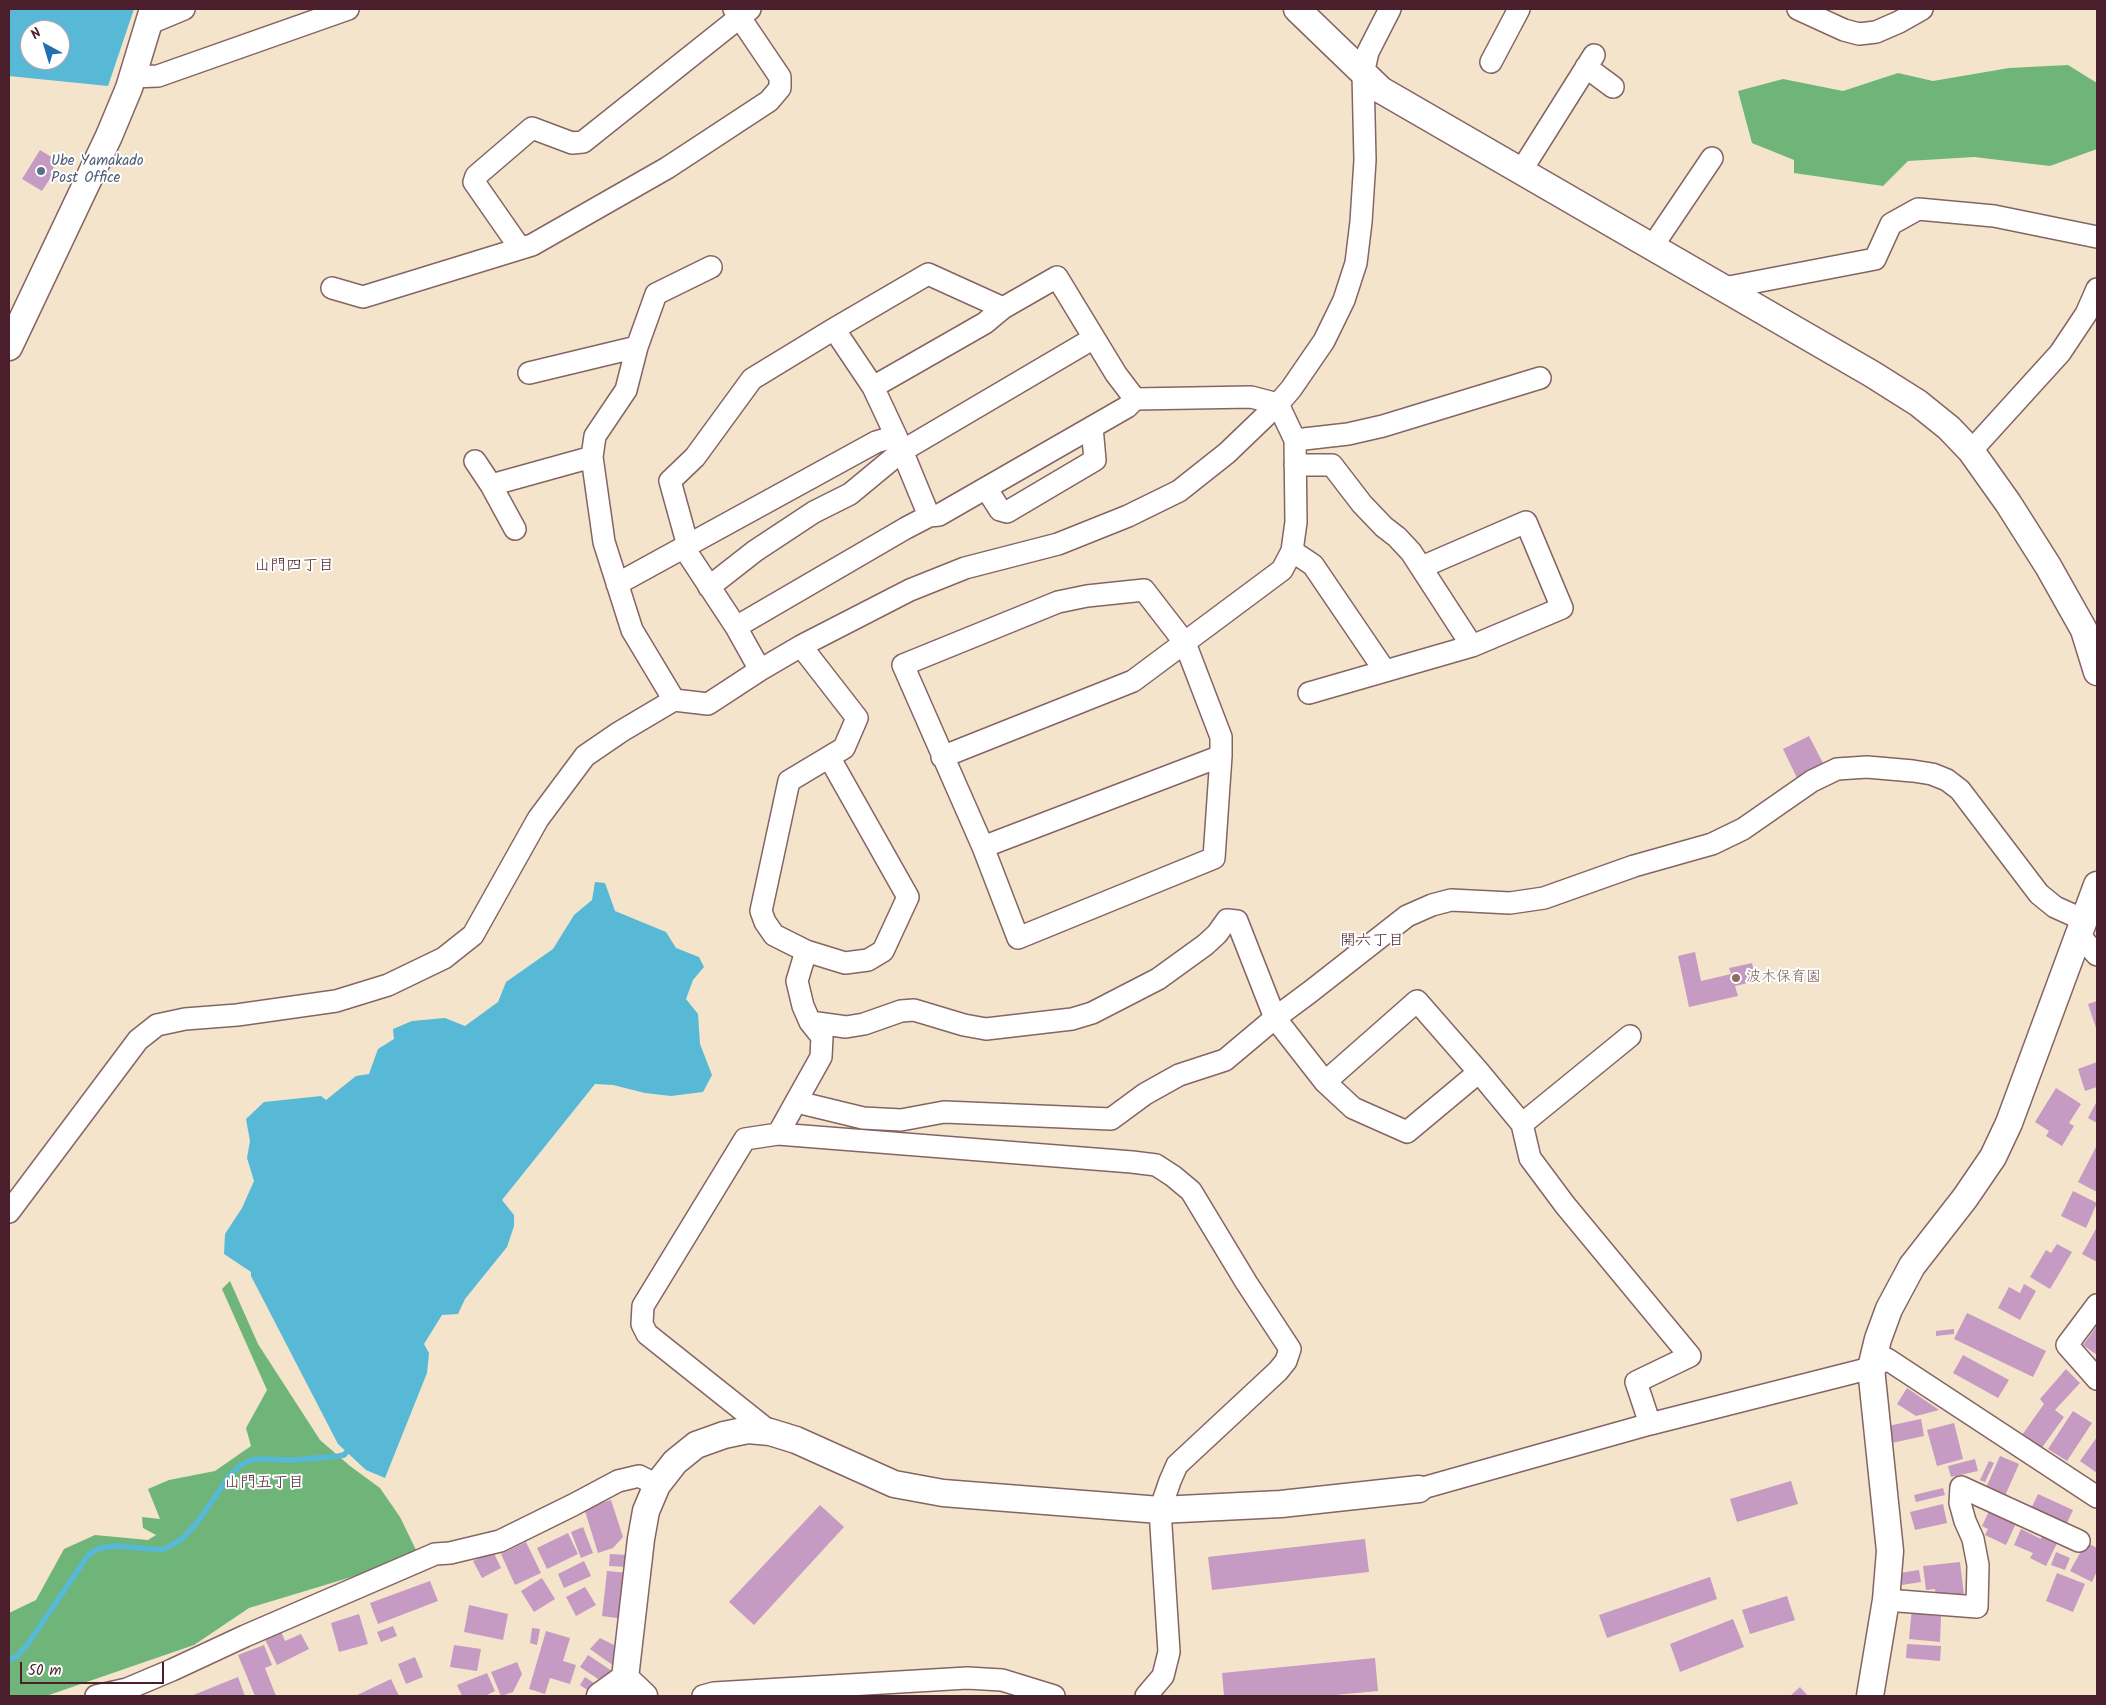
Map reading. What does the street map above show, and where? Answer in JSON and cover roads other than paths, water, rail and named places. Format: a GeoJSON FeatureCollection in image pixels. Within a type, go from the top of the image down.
{"type":"FeatureCollection","features":[{"type":"Feature","properties":{"kind":"street"},"geometry":{"type":"LineString","coordinates":[[9,346],[109,136],[132,77],[150,17],[184,9]]}},
{"type":"Feature","properties":{"kind":"street"},"geometry":{"type":"LineString","coordinates":[[132,77],[158,76],[348,9]]}},
{"type":"Feature","properties":{"kind":"street"},"geometry":{"type":"LineString","coordinates":[[1297,9],[1363,74],[1393,98],[1918,402],[1949,428],[1970,451],[2008,503],[2048,566],[2084,630],[2097,672]]}},
{"type":"Feature","properties":{"kind":"street"},"geometry":{"type":"LineString","coordinates":[[9,1212],[138,1040],[157,1025],[185,1019],[237,1015],[336,1001],[388,985],[444,958],[473,934],[538,819],[585,756],[620,732],[674,700],[708,704],[801,646],[910,590],[965,568],[1058,544],[1128,516],[1179,491],[1227,453],[1291,389],[1324,341],[1344,300],[1356,263],[1361,222],[1365,160],[1363,74],[1368,52],[1390,9]]}},
{"type":"Feature","properties":{"kind":"street"},"geometry":{"type":"LineString","coordinates":[[1491,62],[1519,9]]}},
{"type":"Feature","properties":{"kind":"street"},"geometry":{"type":"LineString","coordinates":[[1798,9],[1844,30],[1859,34],[1876,32],[1900,22],[1922,9]]}},
{"type":"Feature","properties":{"kind":"street"},"geometry":{"type":"LineString","coordinates":[[332,288],[362,297],[532,245],[667,168],[769,101],[780,88],[780,77],[742,11],[582,142],[572,143],[532,128],[476,176],[474,182],[520,248]]}},
{"type":"Feature","properties":{"kind":"street"},"geometry":{"type":"LineString","coordinates":[[1521,171],[1590,61],[1613,87]]}},
{"type":"Feature","properties":{"kind":"street"},"geometry":{"type":"LineString","coordinates":[[1652,247],[1712,158]]}},
{"type":"Feature","properties":{"kind":"street"},"geometry":{"type":"LineString","coordinates":[[1724,288],[1875,259],[1891,224],[1918,209],[1994,216],[2097,237]]}},
{"type":"Feature","properties":{"kind":"street"},"geometry":{"type":"LineString","coordinates":[[674,700],[632,630],[604,542],[592,458],[595,436],[626,390],[637,347],[656,294],[711,266]]}},
{"type":"Feature","properties":{"kind":"street"},"geometry":{"type":"LineString","coordinates":[[760,670],[686,547],[670,481],[695,457],[752,379],[928,274],[1003,308]]}},
{"type":"Feature","properties":{"kind":"street"},"geometry":{"type":"LineString","coordinates":[[872,387],[984,323],[1003,308],[1057,277],[1116,374],[1135,399]]}},
{"type":"Feature","properties":{"kind":"street"},"geometry":{"type":"LineString","coordinates":[[1970,451],[2060,353],[2086,314],[2097,289]]}},
{"type":"Feature","properties":{"kind":"street"},"geometry":{"type":"LineString","coordinates":[[834,329],[872,387],[899,443],[929,516]]}},
{"type":"Feature","properties":{"kind":"street"},"geometry":{"type":"LineString","coordinates":[[710,587],[755,551],[814,512],[850,494],[899,443],[1094,338]]}},
{"type":"Feature","properties":{"kind":"street"},"geometry":{"type":"LineString","coordinates":[[529,373],[637,347]]}},
{"type":"Feature","properties":{"kind":"street"},"geometry":{"type":"LineString","coordinates":[[1295,440],[1348,434],[1383,426],[1540,378]]}},
{"type":"Feature","properties":{"kind":"street"},"geometry":{"type":"LineString","coordinates":[[736,628],[906,528],[929,516],[939,515],[1126,407],[1135,399],[1250,397],[1278,404]]}},
{"type":"Feature","properties":{"kind":"street"},"geometry":{"type":"LineString","coordinates":[[942,757],[1133,681],[1270,581],[1282,570],[1292,551],[1296,522],[1295,440],[1278,404]]}},
{"type":"Feature","properties":{"kind":"street"},"geometry":{"type":"LineString","coordinates":[[986,488],[1000,510],[1007,512],[1095,460],[1092,427]]}},
{"type":"Feature","properties":{"kind":"street"},"geometry":{"type":"LineString","coordinates":[[617,584],[876,442],[899,443]]}},
{"type":"Feature","properties":{"kind":"street"},"geometry":{"type":"LineString","coordinates":[[492,485],[592,458]]}},
{"type":"Feature","properties":{"kind":"street"},"geometry":{"type":"LineString","coordinates":[[474,461],[492,485],[515,529]]}},
{"type":"Feature","properties":{"kind":"street"},"geometry":{"type":"LineString","coordinates":[[1295,465],[1332,465],[1362,504],[1384,527],[1397,537],[1422,567],[1472,646]]}},
{"type":"Feature","properties":{"kind":"street"},"geometry":{"type":"LineString","coordinates":[[1309,693],[1472,646],[1562,608],[1526,522],[1422,567]]}},
{"type":"Feature","properties":{"kind":"street"},"geometry":{"type":"LineString","coordinates":[[1292,551],[1313,565],[1384,670]]}},
{"type":"Feature","properties":{"kind":"street"},"geometry":{"type":"LineString","coordinates":[[1144,590],[1185,644],[1220,737],[1222,756],[1214,858],[1018,938],[983,847],[903,665],[1058,602],[1088,596],[1144,590]]}},
{"type":"Feature","properties":{"kind":"street"},"geometry":{"type":"LineString","coordinates":[[801,646],[856,718],[844,748],[788,781],[761,911],[765,922],[774,935],[806,951],[845,963],[868,960],[883,951],[908,897],[829,757]]}},
{"type":"Feature","properties":{"kind":"street"},"geometry":{"type":"LineString","coordinates":[[983,847],[1222,756]]}},
{"type":"Feature","properties":{"kind":"street"},"geometry":{"type":"LineString","coordinates":[[797,1102],[862,1118],[901,1120],[944,1112],[1111,1119],[1145,1094],[1178,1075],[1225,1060],[1274,1018],[1318,987],[1407,916],[1432,904],[1451,900],[1510,903],[1544,898],[1634,866],[1712,844],[1743,829],[1812,781],[1837,769],[1867,767],[1913,771],[1932,774],[1947,780],[1960,790],[2039,894],[2081,928],[2097,955]]}},
{"type":"Feature","properties":{"kind":"street"},"geometry":{"type":"LineString","coordinates":[[1870,1696],[1886,1600],[1890,1551],[1871,1368],[1878,1339],[1889,1309],[1912,1266],[1965,1198],[2001,1140],[2096,890]]}},
{"type":"Feature","properties":{"kind":"street"},"geometry":{"type":"LineString","coordinates":[[810,1022],[846,1027],[864,1024],[901,1011],[914,1010],[964,1025],[986,1029],[1072,1019],[1092,1013],[1158,978],[1205,945],[1217,934],[1227,920],[1238,921],[1274,1018],[1325,1082],[1353,1108],[1406,1132],[1479,1072]]}},
{"type":"Feature","properties":{"kind":"street"},"geometry":{"type":"LineString","coordinates":[[778,1134],[821,1057],[822,1037],[810,1022],[803,1006],[797,981],[806,951]]}},
{"type":"Feature","properties":{"kind":"street"},"geometry":{"type":"LineString","coordinates":[[1325,1082],[1416,1001],[1522,1124],[1530,1158],[1565,1206],[1690,1356],[1636,1382],[1650,1424]]}},
{"type":"Feature","properties":{"kind":"street"},"geometry":{"type":"LineString","coordinates":[[1522,1124],[1630,1036]]}},
{"type":"Feature","properties":{"kind":"street"},"geometry":{"type":"LineString","coordinates":[[770,1432],[647,1334],[642,1324],[643,1306],[745,1140],[778,1134],[1132,1162],[1156,1166],[1173,1176],[1191,1191],[1246,1282],[1290,1349],[1286,1361],[1278,1371],[1177,1465],[1160,1510],[1169,1652],[1163,1676],[1146,1696]]}},
{"type":"Feature","properties":{"kind":"street"},"geometry":{"type":"LineString","coordinates":[[2097,1305],[2067,1345],[2097,1379]]}},
{"type":"Feature","properties":{"kind":"street"},"geometry":{"type":"LineString","coordinates":[[600,1696],[625,1678],[641,1539],[646,1511],[657,1486],[676,1462],[696,1445],[724,1435],[748,1430],[770,1432],[796,1440],[894,1484],[943,1493],[1160,1510],[1281,1504],[1419,1489],[1650,1424],[1871,1368],[1887,1358],[2097,1497]]}},
{"type":"Feature","properties":{"kind":"street"},"geometry":{"type":"LineString","coordinates":[[96,1696],[127,1689],[163,1674],[245,1636],[435,1554],[450,1553],[500,1540],[572,1506],[618,1481],[639,1476],[657,1486]]}},
{"type":"Feature","properties":{"kind":"street"},"geometry":{"type":"LineString","coordinates":[[1886,1600],[1977,1607],[1978,1564],[1973,1539],[1960,1503],[1962,1487],[2079,1541]]}},
{"type":"Feature","properties":{"kind":"street"},"geometry":{"type":"LineString","coordinates":[[625,1678],[644,1696]]}},
{"type":"Feature","properties":{"kind":"street"},"geometry":{"type":"LineString","coordinates":[[703,1696],[714,1693],[966,1678],[1002,1680],[1054,1696]]}},
{"type":"Feature","properties":{"kind":"water"},"geometry":{"type":"Polygon","coordinates":[[[9,9],[134,9],[108,86],[9,76],[9,9]]]}},
{"type":"Feature","properties":{"kind":"water"},"geometry":{"type":"Polygon","coordinates":[[[595,882],[605,883],[615,911],[666,932],[676,948],[699,957],[704,967],[693,980],[686,999],[698,1014],[700,1044],[712,1075],[703,1092],[671,1096],[645,1093],[613,1085],[595,1084],[502,1200],[514,1215],[514,1226],[507,1247],[465,1299],[458,1314],[442,1315],[424,1344],[429,1353],[427,1373],[385,1478],[366,1470],[338,1444],[251,1276],[251,1272],[224,1254],[225,1234],[242,1208],[254,1181],[247,1158],[250,1141],[246,1119],[264,1102],[321,1096],[326,1100],[356,1076],[369,1074],[378,1049],[394,1039],[393,1029],[412,1021],[445,1018],[465,1026],[498,1002],[506,982],[553,949],[574,915],[592,900],[595,882]]]}},
{"type":"Feature","properties":{"kind":"waterway"},"geometry":{"type":"LineString","coordinates":[[9,1660],[17,1656],[27,1645],[89,1554],[100,1548],[116,1546],[162,1550],[174,1544],[184,1537],[196,1524],[231,1474],[242,1464],[255,1459],[294,1460],[339,1456],[344,1455],[351,1447]]}},
{"type":"Feature","properties":{"kind":"place","name":"Ube Yamakado Post Office"},"geometry":{"type":"Point","coordinates":[41,171]}},
{"type":"Feature","properties":{"kind":"place","name":"波木保育園"},"geometry":{"type":"Point","coordinates":[1736,978]}},
{"type":"Feature","properties":{"kind":"district","name":"山門四丁目"},"geometry":{"type":"Point","coordinates":[294,567]}},
{"type":"Feature","properties":{"kind":"district","name":"開六丁目"},"geometry":{"type":"Point","coordinates":[1372,942]}},
{"type":"Feature","properties":{"kind":"district","name":"山門五丁目"},"geometry":{"type":"Point","coordinates":[264,1484]}}]}
